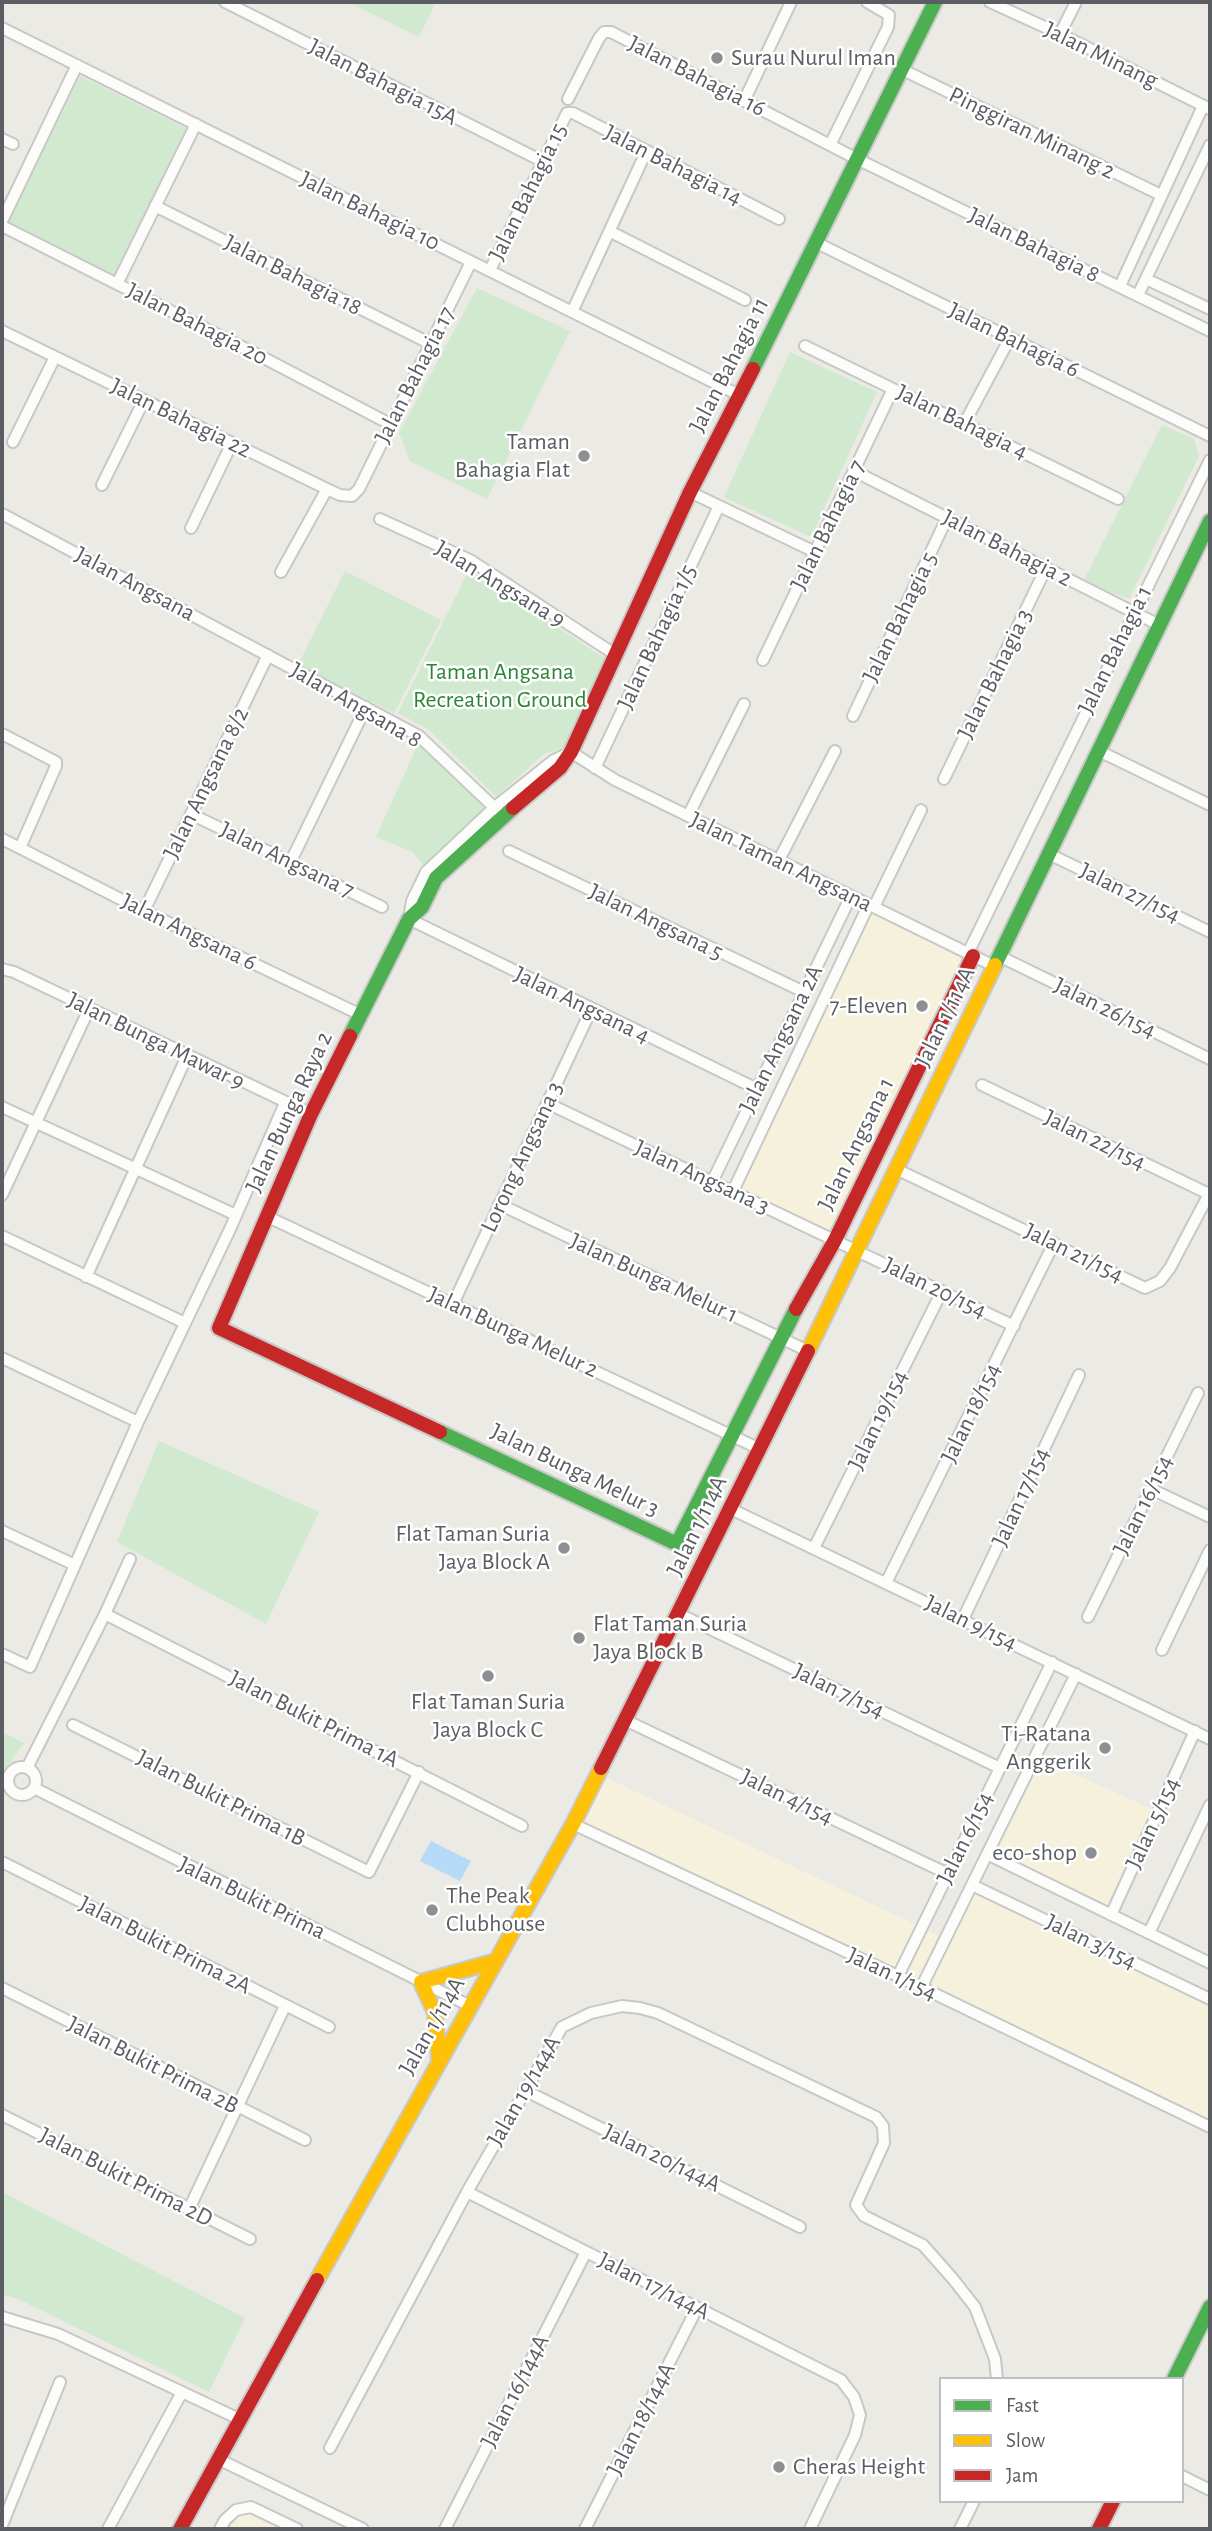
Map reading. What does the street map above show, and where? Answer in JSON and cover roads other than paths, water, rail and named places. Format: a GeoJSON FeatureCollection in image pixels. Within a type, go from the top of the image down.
{"type":"FeatureCollection","features":[{"type":"Feature","properties":{"kind":"street","name":"Jalan Bahagia 15A"},"geometry":{"type":"LineString","coordinates":[[225,2],[542,162]]}},
{"type":"Feature","properties":{"kind":"street"},"geometry":{"type":"LineString","coordinates":[[744,101],[791,2]]}},
{"type":"Feature","properties":{"kind":"street"},"geometry":{"type":"LineString","coordinates":[[830,145],[888,27],[889,15],[867,2]]}},
{"type":"Feature","properties":{"kind":"street","name":"Jalan Bahagia 11"},"geometry":{"type":"LineString","coordinates":[[571,752],[690,492],[817,243],[935,2]]}},
{"type":"Feature","properties":{"kind":"street","name":"Jalan Minang"},"geometry":{"type":"LineString","coordinates":[[990,2],[1207,108]]}},
{"type":"Feature","properties":{"kind":"street"},"geometry":{"type":"LineString","coordinates":[[1059,34],[1076,2]]}},
{"type":"Feature","properties":{"kind":"street","name":"Jalan Bahagia 10"},"geometry":{"type":"LineString","coordinates":[[2,28],[738,395]]}},
{"type":"Feature","properties":{"kind":"street","name":"Jalan Bahagia 16"},"geometry":{"type":"LineString","coordinates":[[568,99],[604,32],[611,32],[857,159]]}},
{"type":"Feature","properties":{"kind":"street"},"geometry":{"type":"LineString","coordinates":[[2,224],[77,65]]}},
{"type":"Feature","properties":{"kind":"street","name":"Pinggiran Minang 2"},"geometry":{"type":"LineString","coordinates":[[903,70],[1161,195]]}},
{"type":"Feature","properties":{"kind":"street"},"geometry":{"type":"LineString","coordinates":[[1119,286],[1161,195],[1207,108]]}},
{"type":"Feature","properties":{"kind":"street","name":"Jalan Bahagia 15"},"geometry":{"type":"LineString","coordinates":[[490,270],[567,113]]}},
{"type":"Feature","properties":{"kind":"street","name":"Jalan Bahagia 14"},"geometry":{"type":"LineString","coordinates":[[567,113],[573,113],[779,219]]}},
{"type":"Feature","properties":{"kind":"street"},"geometry":{"type":"LineString","coordinates":[[117,284],[196,124]]}},
{"type":"Feature","properties":{"kind":"street"},"geometry":{"type":"LineString","coordinates":[[2,138],[13,144]]}},
{"type":"Feature","properties":{"kind":"street"},"geometry":{"type":"LineString","coordinates":[[1138,295],[1207,160],[1210,145]]}},
{"type":"Feature","properties":{"kind":"street"},"geometry":{"type":"LineString","coordinates":[[572,312],[646,152]]}},
{"type":"Feature","properties":{"kind":"street","name":"Jalan Bahagia 8"},"geometry":{"type":"LineString","coordinates":[[857,159],[1210,331]]}},
{"type":"Feature","properties":{"kind":"street","name":"Jalan Bahagia 18"},"geometry":{"type":"LineString","coordinates":[[155,206],[431,344]]}},
{"type":"Feature","properties":{"kind":"street","name":"Jalan Bahagia 20"},"geometry":{"type":"LineString","coordinates":[[2,224],[390,424]]}},
{"type":"Feature","properties":{"kind":"street"},"geometry":{"type":"LineString","coordinates":[[611,232],[745,300]]}},
{"type":"Feature","properties":{"kind":"street","name":"Jalan Bahagia 6"},"geometry":{"type":"LineString","coordinates":[[817,243],[1210,436]]}},
{"type":"Feature","properties":{"kind":"street","name":"Jalan Bahagia 17"},"geometry":{"type":"LineString","coordinates":[[359,489],[471,262]]}},
{"type":"Feature","properties":{"kind":"street"},"geometry":{"type":"LineString","coordinates":[[1146,279],[1210,309]]}},
{"type":"Feature","properties":{"kind":"street","name":"Jalan Bahagia 22"},"geometry":{"type":"LineString","coordinates":[[2,331],[340,495],[352,496],[359,489]]}},
{"type":"Feature","properties":{"kind":"street"},"geometry":{"type":"LineString","coordinates":[[964,424],[1010,338]]}},
{"type":"Feature","properties":{"kind":"street","name":"Jalan Bahagia 4"},"geometry":{"type":"LineString","coordinates":[[805,346],[1118,499]]}},
{"type":"Feature","properties":{"kind":"street"},"geometry":{"type":"LineString","coordinates":[[13,442],[55,357]]}},
{"type":"Feature","properties":{"kind":"street","name":"Jalan Bahagia 7"},"geometry":{"type":"LineString","coordinates":[[763,660],[893,389]]}},
{"type":"Feature","properties":{"kind":"street"},"geometry":{"type":"LineString","coordinates":[[102,485],[144,400]]}},
{"type":"Feature","properties":{"kind":"street"},"geometry":{"type":"LineString","coordinates":[[191,528],[232,443]]}},
{"type":"Feature","properties":{"kind":"street","name":"Jalan Bahagia 1"},"geometry":{"type":"LineString","coordinates":[[971,954],[1022,841],[1210,460]]}},
{"type":"Feature","properties":{"kind":"street","name":"Jalan Bahagia 2"},"geometry":{"type":"LineString","coordinates":[[854,471],[1159,625]]}},
{"type":"Feature","properties":{"kind":"street"},"geometry":{"type":"LineString","coordinates":[[281,572],[327,489]]}},
{"type":"Feature","properties":{"kind":"street"},"geometry":{"type":"LineString","coordinates":[[690,492],[815,552]]}},
{"type":"Feature","properties":{"kind":"street","name":"Jalan Bahagia 1/5"},"geometry":{"type":"LineString","coordinates":[[595,768],[719,506]]}},
{"type":"Feature","properties":{"kind":"street","name":"Jalan Angsana"},"geometry":{"type":"LineString","coordinates":[[2,514],[268,655]]}},
{"type":"Feature","properties":{"kind":"street","name":"Jalan Angsana 9"},"geometry":{"type":"LineString","coordinates":[[380,519],[470,560],[616,655]]}},
{"type":"Feature","properties":{"kind":"street","name":"Jalan Bahagia 5"},"geometry":{"type":"LineString","coordinates":[[853,716],[947,519]]}},
{"type":"Feature","properties":{"kind":"street","name":"Jalan 1/114A"},"geometry":{"type":"LineString","coordinates":[[180,2529],[573,1824],[761,1449],[1210,522]]}},
{"type":"Feature","properties":{"kind":"street","name":"Jalan Bahagia 3"},"geometry":{"type":"LineString","coordinates":[[944,779],[1046,568]]}},
{"type":"Feature","properties":{"kind":"street","name":"Jalan Angsana 8"},"geometry":{"type":"LineString","coordinates":[[268,655],[419,736],[499,812]]}},
{"type":"Feature","properties":{"kind":"street","name":"Jalan Angsana 8/2"},"geometry":{"type":"LineString","coordinates":[[144,911],[268,655]]}},
{"type":"Feature","properties":{"kind":"street"},"geometry":{"type":"LineString","coordinates":[[688,816],[744,704]]}},
{"type":"Feature","properties":{"kind":"street"},"geometry":{"type":"LineString","coordinates":[[291,861],[366,707]]}},
{"type":"Feature","properties":{"kind":"street"},"geometry":{"type":"LineString","coordinates":[[2,734],[56,762],[20,848]]}},
{"type":"Feature","properties":{"kind":"street"},"geometry":{"type":"LineString","coordinates":[[779,860],[835,751]]}},
{"type":"Feature","properties":{"kind":"street"},"geometry":{"type":"LineString","coordinates":[[1099,751],[1210,805]]}},
{"type":"Feature","properties":{"kind":"street","name":"Jalan Taman Angsana"},"geometry":{"type":"LineString","coordinates":[[571,752],[595,768],[688,816],[871,906],[971,954],[997,961]]}},
{"type":"Feature","properties":{"kind":"street","name":"Jalan Bunga Raya 2"},"geometry":{"type":"LineString","coordinates":[[219,1328],[311,1114],[409,919],[422,907],[436,878],[499,812],[560,768],[571,752]]}},
{"type":"Feature","properties":{"kind":"street"},"geometry":{"type":"LineString","coordinates":[[733,1191],[871,906],[921,810]]}},
{"type":"Feature","properties":{"kind":"street","name":"Jalan Angsana 7"},"geometry":{"type":"LineString","coordinates":[[191,814],[382,906]]}},
{"type":"Feature","properties":{"kind":"street","name":"Jalan Angsana 6"},"geometry":{"type":"LineString","coordinates":[[2,839],[144,911],[359,1014]]}},
{"type":"Feature","properties":{"kind":"street","name":"Jalan Angsana 5"},"geometry":{"type":"LineString","coordinates":[[509,851],[804,992]]}},
{"type":"Feature","properties":{"kind":"street","name":"Jalan 27/154"},"geometry":{"type":"LineString","coordinates":[[1049,853],[1210,932]]}},
{"type":"Feature","properties":{"kind":"street","name":"Jalan Angsana 2A"},"geometry":{"type":"LineString","coordinates":[[712,1182],[851,896]]}},
{"type":"Feature","properties":{"kind":"street","name":"Jalan Angsana 4"},"geometry":{"type":"LineString","coordinates":[[409,919],[757,1089]]}},
{"type":"Feature","properties":{"kind":"street","name":"Jalan Angsana 1"},"geometry":{"type":"LineString","coordinates":[[835,1240],[971,954]]}},
{"type":"Feature","properties":{"kind":"street","name":"Jalan 26/154"},"geometry":{"type":"LineString","coordinates":[[997,961],[1210,1059]]}},
{"type":"Feature","properties":{"kind":"street","name":"Jalan Bunga Mawar 9"},"geometry":{"type":"LineString","coordinates":[[2,969],[14,972],[311,1114]]}},
{"type":"Feature","properties":{"kind":"street"},"geometry":{"type":"LineString","coordinates":[[2,1195],[89,1009]]}},
{"type":"Feature","properties":{"kind":"street","name":"Lorong Angsana 3"},"geometry":{"type":"LineString","coordinates":[[453,1304],[591,1010]]}},
{"type":"Feature","properties":{"kind":"street"},"geometry":{"type":"LineString","coordinates":[[86,1277],[187,1056]]}},
{"type":"Feature","properties":{"kind":"street","name":"Jalan 22/154"},"geometry":{"type":"LineString","coordinates":[[982,1085],[1210,1193]]}},
{"type":"Feature","properties":{"kind":"street"},"geometry":{"type":"LineString","coordinates":[[2,1654],[30,1667],[138,1422],[236,1215],[285,1103]]}},
{"type":"Feature","properties":{"kind":"street","name":"Jalan Angsana 3"},"geometry":{"type":"LineString","coordinates":[[547,1103],[857,1250]]}},
{"type":"Feature","properties":{"kind":"street"},"geometry":{"type":"LineString","coordinates":[[2,1107],[236,1215]]}},
{"type":"Feature","properties":{"kind":"street","name":"Jalan 21/154"},"geometry":{"type":"LineString","coordinates":[[896,1169],[1145,1288],[1160,1281],[1170,1268],[1210,1193]]}},
{"type":"Feature","properties":{"kind":"street","name":"Jalan Bunga Melur 1"},"geometry":{"type":"LineString","coordinates":[[499,1205],[808,1351]]}},
{"type":"Feature","properties":{"kind":"street","name":"Jalan Bunga Melur 2"},"geometry":{"type":"LineString","coordinates":[[266,1216],[761,1449]]}},
{"type":"Feature","properties":{"kind":"street"},"geometry":{"type":"LineString","coordinates":[[2,1236],[186,1323]]}},
{"type":"Feature","properties":{"kind":"street","name":"Jalan Bunga Melur 3"},"geometry":{"type":"LineString","coordinates":[[219,1328],[677,1544],[779,1338],[835,1240]]}},
{"type":"Feature","properties":{"kind":"street","name":"Jalan 18/154"},"geometry":{"type":"LineString","coordinates":[[886,1583],[1054,1243]]}},
{"type":"Feature","properties":{"kind":"street","name":"Jalan 20/154"},"geometry":{"type":"LineString","coordinates":[[857,1250],[1014,1326]]}},
{"type":"Feature","properties":{"kind":"street","name":"Jalan 19/154"},"geometry":{"type":"LineString","coordinates":[[814,1548],[942,1291]]}},
{"type":"Feature","properties":{"kind":"street"},"geometry":{"type":"LineString","coordinates":[[2,1358],[138,1422]]}},
{"type":"Feature","properties":{"kind":"street","name":"Jalan 17/154"},"geometry":{"type":"LineString","coordinates":[[963,1619],[1079,1375]]}},
{"type":"Feature","properties":{"kind":"street","name":"Jalan 16/154"},"geometry":{"type":"LineString","coordinates":[[1088,1617],[1198,1393]]}},
{"type":"Feature","properties":{"kind":"street"},"geometry":{"type":"LineString","coordinates":[[1152,1489],[1187,1502],[1210,1517]]}},
{"type":"Feature","properties":{"kind":"street","name":"Jalan 9/154"},"geometry":{"type":"LineString","coordinates":[[731,1509],[1210,1739]]}},
{"type":"Feature","properties":{"kind":"street"},"geometry":{"type":"LineString","coordinates":[[2,1531],[75,1565]]}},
{"type":"Feature","properties":{"kind":"street"},"geometry":{"type":"LineString","coordinates":[[1162,1650],[1210,1550]]}},
{"type":"Feature","properties":{"kind":"street"},"geometry":{"type":"LineString","coordinates":[[27,1768],[130,1559]]}},
{"type":"Feature","properties":{"kind":"street","name":"Jalan Bukit Prima 1A"},"geometry":{"type":"LineString","coordinates":[[105,1614],[522,1826]]}},
{"type":"Feature","properties":{"kind":"street","name":"Jalan 7/154"},"geometry":{"type":"LineString","coordinates":[[678,1614],[1000,1768]]}},
{"type":"Feature","properties":{"kind":"street","name":"Jalan 6/154"},"geometry":{"type":"LineString","coordinates":[[898,1976],[1052,1662]]}},
{"type":"Feature","properties":{"kind":"street"},"geometry":{"type":"LineString","coordinates":[[921,1988],[1076,1674]]}},
{"type":"Feature","properties":{"kind":"street","name":"Jalan 4/154"},"geometry":{"type":"LineString","coordinates":[[625,1720],[948,1874]]}},
{"type":"Feature","properties":{"kind":"street","name":"Jalan Bukit Prima 1B"},"geometry":{"type":"LineString","coordinates":[[73,1725],[369,1872],[419,1772]]}},
{"type":"Feature","properties":{"kind":"street","name":"Jalan 5/154"},"geometry":{"type":"LineString","coordinates":[[1111,1915],[1195,1731]]}},
{"type":"Feature","properties":{"kind":"street"},"geometry":{"type":"LineString","coordinates":[[27,1768],[36,1779],[34,1788],[21,1795],[6,1789],[13,1769],[27,1768]]}},
{"type":"Feature","properties":{"kind":"street","name":"Jalan Bukit Prima"},"geometry":{"type":"LineString","coordinates":[[34,1788],[470,2006]]}},
{"type":"Feature","properties":{"kind":"street","name":"Jalan 5/154"},"geometry":{"type":"LineString","coordinates":[[1149,1933],[1210,1805]]}},
{"type":"Feature","properties":{"kind":"street","name":"Jalan 1/154"},"geometry":{"type":"LineString","coordinates":[[573,1824],[898,1976],[1210,2127]]}},
{"type":"Feature","properties":{"kind":"street","name":"Jalan 3/154"},"geometry":{"type":"LineString","coordinates":[[987,1854],[1210,1964]]}},
{"type":"Feature","properties":{"kind":"street","name":"Jalan Bukit Prima 2A"},"geometry":{"type":"LineString","coordinates":[[2,1862],[329,2026]]}},
{"type":"Feature","properties":{"kind":"street","name":"Jalan 3/154"},"geometry":{"type":"LineString","coordinates":[[972,1885],[1210,1999]]}},
{"type":"Feature","properties":{"kind":"street"},"geometry":{"type":"LineString","coordinates":[[439,2061],[435,2013],[421,1982],[496,1961]]}},
{"type":"Feature","properties":{"kind":"street","name":"Jalan Bukit Prima 2B"},"geometry":{"type":"LineString","coordinates":[[2,1988],[305,2140]]}},
{"type":"Feature","properties":{"kind":"street"},"geometry":{"type":"LineString","coordinates":[[188,2209],[285,2006]]}},
{"type":"Feature","properties":{"kind":"street","name":"Jalan 19/144A"},"geometry":{"type":"LineString","coordinates":[[330,2448],[467,2192],[562,2027],[591,2013],[622,2006],[658,2013],[867,2111],[883,2126],[884,2143],[856,2206],[864,2216],[923,2245],[953,2279],[975,2307],[995,2359],[998,2377]]}},
{"type":"Feature","properties":{"kind":"street","name":"Jalan 20/144A"},"geometry":{"type":"LineString","coordinates":[[524,2090],[800,2227]]}},
{"type":"Feature","properties":{"kind":"street","name":"Jalan Bukit Prima 2D"},"geometry":{"type":"LineString","coordinates":[[2,2115],[250,2239]]}},
{"type":"Feature","properties":{"kind":"street","name":"Jalan 17/144A"},"geometry":{"type":"LineString","coordinates":[[467,2192],[841,2380],[854,2397],[860,2415],[855,2435],[810,2529]]}},
{"type":"Feature","properties":{"kind":"street","name":"Jalan 16/144A"},"geometry":{"type":"LineString","coordinates":[[445,2529],[586,2252]]}},
{"type":"Feature","properties":{"kind":"street"},"geometry":{"type":"LineString","coordinates":[[1175,2377],[1210,2307]]}},
{"type":"Feature","properties":{"kind":"street","name":"Jalan 18/144A"},"geometry":{"type":"LineString","coordinates":[[585,2529],[697,2308]]}},
{"type":"Feature","properties":{"kind":"street"},"geometry":{"type":"LineString","coordinates":[[2,2317],[58,2334],[239,2419]]}},
{"type":"Feature","properties":{"kind":"street"},"geometry":{"type":"LineString","coordinates":[[2,2525],[60,2382]]}},
{"type":"Feature","properties":{"kind":"street"},"geometry":{"type":"LineString","coordinates":[[107,2529],[182,2392]]}},
{"type":"Feature","properties":{"kind":"street"},"geometry":{"type":"LineString","coordinates":[[218,2459],[363,2529]]}},
{"type":"Feature","properties":{"kind":"street"},"geometry":{"type":"LineString","coordinates":[[1184,2477],[1210,2490]]}},
{"type":"Feature","properties":{"kind":"street"},"geometry":{"type":"LineString","coordinates":[[960,2529],[973,2503]]}},
{"type":"Feature","properties":{"kind":"street"},"geometry":{"type":"LineString","coordinates":[[1099,2529],[1112,2503]]}},
{"type":"Feature","properties":{"kind":"street"},"geometry":{"type":"LineString","coordinates":[[219,2529],[236,2510],[251,2507],[297,2529]]}},
{"type":"Feature","properties":{"kind":"water"},"geometry":{"type":"Polygon","coordinates":[[[431,1841],[471,1861],[460,1881],[420,1861],[431,1841]]]}},
{"type":"Feature","properties":{"kind":"place","name":"Surau Nurul Iman"},"geometry":{"type":"Point","coordinates":[717,58]}},
{"type":"Feature","properties":{"kind":"place","name":"Taman Bahagia Flat"},"geometry":{"type":"Point","coordinates":[584,456]}},
{"type":"Feature","properties":{"kind":"place","name":"7-Eleven"},"geometry":{"type":"Point","coordinates":[922,1006]}},
{"type":"Feature","properties":{"kind":"place","name":"Flat Taman Suria Jaya Block A"},"geometry":{"type":"Point","coordinates":[564,1548]}},
{"type":"Feature","properties":{"kind":"place","name":"Flat Taman Suria Jaya Block B"},"geometry":{"type":"Point","coordinates":[579,1638]}},
{"type":"Feature","properties":{"kind":"place","name":"Flat Taman Suria Jaya Block C"},"geometry":{"type":"Point","coordinates":[488,1676]}},
{"type":"Feature","properties":{"kind":"place","name":"Ti-Ratana Anggerik"},"geometry":{"type":"Point","coordinates":[1105,1748]}},
{"type":"Feature","properties":{"kind":"place","name":"eco-shop"},"geometry":{"type":"Point","coordinates":[1091,1853]}},
{"type":"Feature","properties":{"kind":"place","name":"The Peak Clubhouse"},"geometry":{"type":"Point","coordinates":[432,1910]}},
{"type":"Feature","properties":{"kind":"place","name":"Cheras Height"},"geometry":{"type":"Point","coordinates":[779,2467]}},
{"type":"Feature","properties":{"kind":"park label","name":"Taman Angsana Recreation Ground"},"geometry":{"type":"Point","coordinates":[500,686]}}]}
